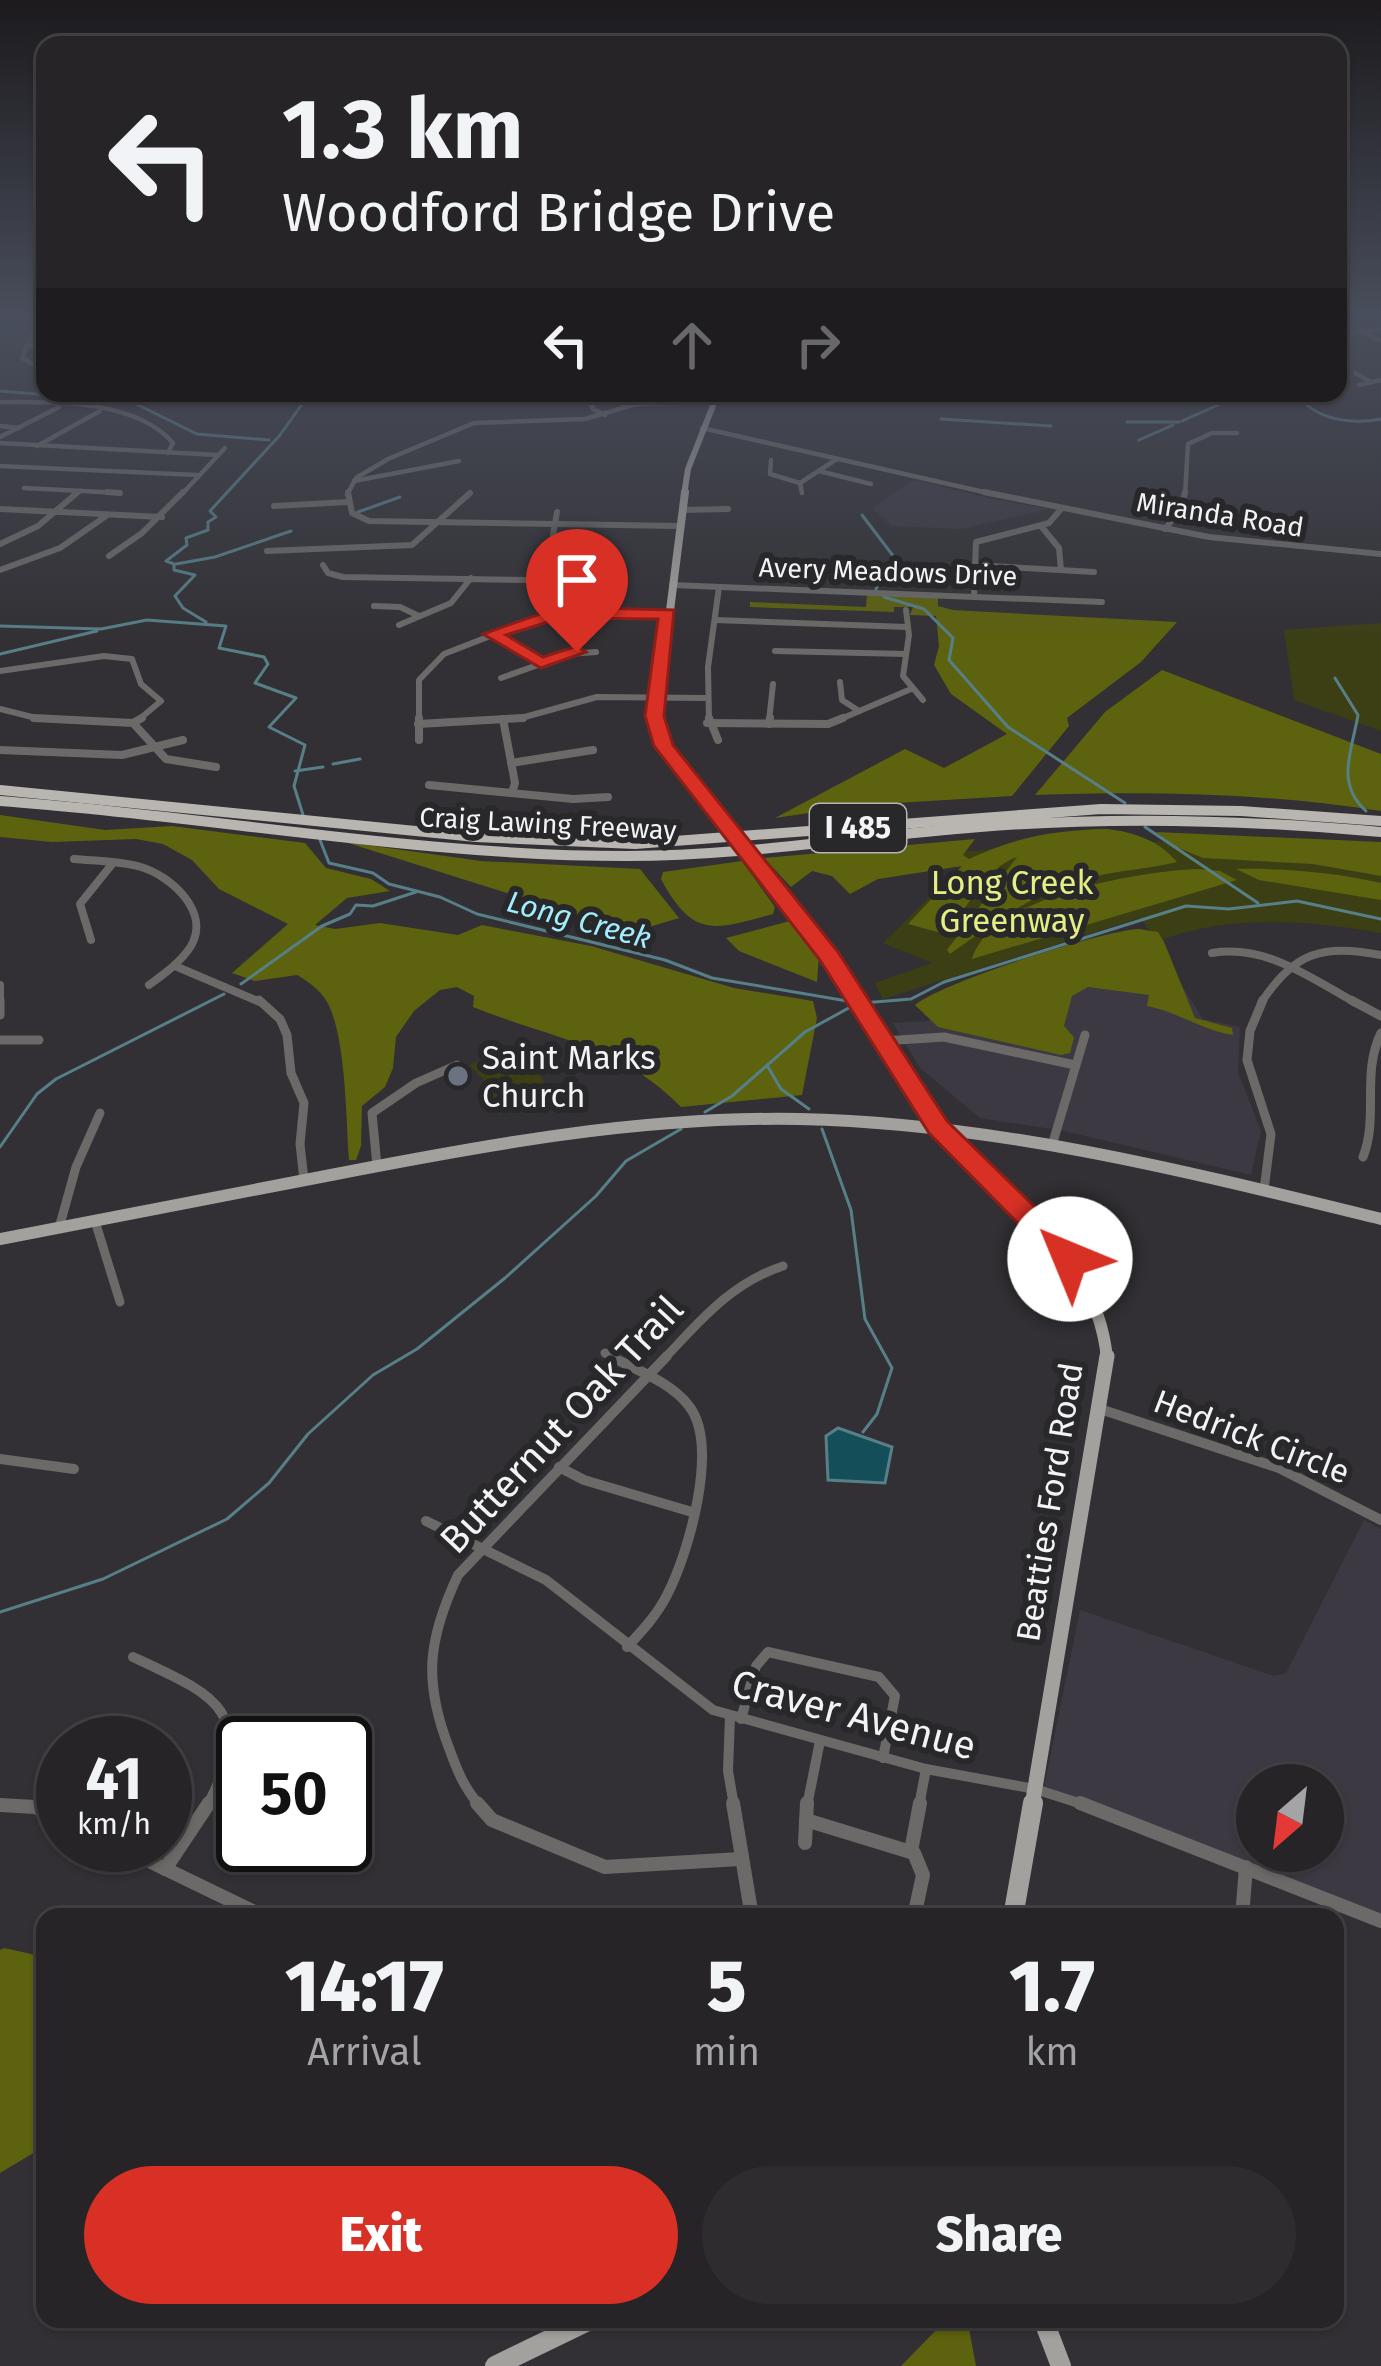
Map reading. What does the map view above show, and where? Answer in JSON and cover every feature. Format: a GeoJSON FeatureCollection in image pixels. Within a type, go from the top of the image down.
{"type":"FeatureCollection","features":[{"type":"Feature","properties":{"kind":"highway","name":"Craig Lawing Freeway"},"geometry":{"type":"LineString","coordinates":[[0,790],[496,850],[627,856],[742,851],[1074,822],[1259,823],[1381,832]]}},
{"type":"Feature","properties":{"kind":"highway","name":"Craig Lawing Freeway"},"geometry":{"type":"LineString","coordinates":[[0,801],[267,820]]}},
{"type":"Feature","properties":{"kind":"highway","name":"Craig Lawing Freeway"},"geometry":{"type":"LineString","coordinates":[[339,828],[661,844],[1077,810],[1235,811],[1381,821]]}},
{"type":"Feature","properties":{"kind":"main road","name":"Beatties Ford Road"},"geometry":{"type":"LineString","coordinates":[[702,428],[688,469],[657,693],[656,727],[664,746],[851,989],[938,1127],[1081,1274],[1106,1337],[1100,1409],[1015,1908]]}},
{"type":"Feature","properties":{"kind":"main road"},"geometry":{"type":"LineString","coordinates":[[0,1239],[537,1136],[680,1121],[803,1119],[938,1127],[1053,1142],[1381,1220]]}},
{"type":"Feature","properties":{"kind":"main road"},"geometry":{"type":"LineString","coordinates":[[495,2366],[573,2328]]}},
{"type":"Feature","properties":{"kind":"main road"},"geometry":{"type":"LineString","coordinates":[[1046,2328],[1060,2366]]}},
{"type":"Feature","properties":{"kind":"street"},"geometry":{"type":"LineString","coordinates":[[0,440],[24,425]]}},
{"type":"Feature","properties":{"kind":"street"},"geometry":{"type":"LineString","coordinates":[[37,446],[75,425]]}},
{"type":"Feature","properties":{"kind":"street"},"geometry":{"type":"LineString","coordinates":[[150,425],[169,434],[172,446],[168,453]]}},
{"type":"Feature","properties":{"kind":"street"},"geometry":{"type":"LineString","coordinates":[[471,425],[399,452],[354,481],[348,502],[353,515],[369,521],[680,526]]}},
{"type":"Feature","properties":{"kind":"street"},"geometry":{"type":"LineString","coordinates":[[0,426],[19,428]]}},
{"type":"Feature","properties":{"kind":"street","name":"Miranda Road"},"geometry":{"type":"LineString","coordinates":[[702,428],[1165,530],[1260,547],[1381,554]]}},
{"type":"Feature","properties":{"kind":"street"},"geometry":{"type":"LineString","coordinates":[[1165,530],[1182,505],[1183,452],[1199,436],[1237,433]]}},
{"type":"Feature","properties":{"kind":"street"},"geometry":{"type":"LineString","coordinates":[[98,449],[107,438]]}},
{"type":"Feature","properties":{"kind":"street"},"geometry":{"type":"LineString","coordinates":[[0,440],[217,455]]}},
{"type":"Feature","properties":{"kind":"street"},"geometry":{"type":"LineString","coordinates":[[0,453],[16,444]]}},
{"type":"Feature","properties":{"kind":"street"},"geometry":{"type":"LineString","coordinates":[[109,556],[162,517],[225,448]]}},
{"type":"Feature","properties":{"kind":"street"},"geometry":{"type":"LineString","coordinates":[[771,460],[770,474],[800,483],[837,459]]}},
{"type":"Feature","properties":{"kind":"street"},"geometry":{"type":"LineString","coordinates":[[354,481],[372,482],[459,461]]}},
{"type":"Feature","properties":{"kind":"street"},"geometry":{"type":"LineString","coordinates":[[0,466],[197,475]]}},
{"type":"Feature","properties":{"kind":"street"},"geometry":{"type":"LineString","coordinates":[[819,471],[871,484]]}},
{"type":"Feature","properties":{"kind":"street"},"geometry":{"type":"LineString","coordinates":[[800,483],[802,494]]}},
{"type":"Feature","properties":{"kind":"street"},"geometry":{"type":"LineString","coordinates":[[24,488],[120,493]]}},
{"type":"Feature","properties":{"kind":"street"},"geometry":{"type":"LineString","coordinates":[[0,544],[56,512],[80,491]]}},
{"type":"Feature","properties":{"kind":"street"},"geometry":{"type":"LineString","coordinates":[[267,550],[406,546],[422,540],[470,494]]}},
{"type":"Feature","properties":{"kind":"street"},"geometry":{"type":"LineString","coordinates":[[274,506],[348,502]]}},
{"type":"Feature","properties":{"kind":"street"},"geometry":{"type":"LineString","coordinates":[[0,509],[162,517]]}},
{"type":"Feature","properties":{"kind":"street"},"geometry":{"type":"LineString","coordinates":[[682,510],[728,509]]}},
{"type":"Feature","properties":{"kind":"street"},"geometry":{"type":"LineString","coordinates":[[974,596],[976,542],[1041,526],[1060,509]]}},
{"type":"Feature","properties":{"kind":"street"},"geometry":{"type":"LineString","coordinates":[[553,535],[556,512]]}},
{"type":"Feature","properties":{"kind":"street"},"geometry":{"type":"LineString","coordinates":[[0,570],[69,544],[108,514]]}},
{"type":"Feature","properties":{"kind":"street"},"geometry":{"type":"LineString","coordinates":[[1041,526],[1059,548],[1061,570]]}},
{"type":"Feature","properties":{"kind":"street"},"geometry":{"type":"LineString","coordinates":[[0,533],[17,537]]}},
{"type":"Feature","properties":{"kind":"street"},"geometry":{"type":"LineString","coordinates":[[323,565],[328,573],[343,577],[530,580],[549,592],[560,613]]}},
{"type":"Feature","properties":{"kind":"street"},"geometry":{"type":"LineString","coordinates":[[973,565],[1094,572]]}},
{"type":"Feature","properties":{"kind":"street"},"geometry":{"type":"LineString","coordinates":[[795,590],[797,575]]}},
{"type":"Feature","properties":{"kind":"street"},"geometry":{"type":"LineString","coordinates":[[399,625],[460,598],[471,578]]}},
{"type":"Feature","properties":{"kind":"street","name":"Avery Meadows Drive"},"geometry":{"type":"LineString","coordinates":[[672,585],[1102,602]]}},
{"type":"Feature","properties":{"kind":"street"},"geometry":{"type":"LineString","coordinates":[[549,592],[596,586]]}},
{"type":"Feature","properties":{"kind":"street"},"geometry":{"type":"LineString","coordinates":[[718,587],[707,695],[707,723],[718,740]]}},
{"type":"Feature","properties":{"kind":"street"},"geometry":{"type":"LineString","coordinates":[[374,606],[400,608],[419,616]]}},
{"type":"Feature","properties":{"kind":"street"},"geometry":{"type":"LineString","coordinates":[[905,610],[903,676],[923,700]]}},
{"type":"Feature","properties":{"kind":"street"},"geometry":{"type":"LineString","coordinates":[[419,740],[418,686],[425,668],[444,654],[560,613],[668,614]]}},
{"type":"Feature","properties":{"kind":"street"},"geometry":{"type":"LineString","coordinates":[[715,620],[908,627]]}},
{"type":"Feature","properties":{"kind":"street"},"geometry":{"type":"LineString","coordinates":[[492,634],[541,663]]}},
{"type":"Feature","properties":{"kind":"street"},"geometry":{"type":"LineString","coordinates":[[775,651],[906,655]]}},
{"type":"Feature","properties":{"kind":"street"},"geometry":{"type":"LineString","coordinates":[[501,678],[577,652],[596,652]]}},
{"type":"Feature","properties":{"kind":"street"},"geometry":{"type":"LineString","coordinates":[[0,671],[109,656],[129,658],[138,664],[141,684],[160,698],[156,709],[133,723],[36,718],[0,709]]}},
{"type":"Feature","properties":{"kind":"street"},"geometry":{"type":"LineString","coordinates":[[840,682],[842,700],[859,711]]}},
{"type":"Feature","properties":{"kind":"street"},"geometry":{"type":"LineString","coordinates":[[769,724],[773,684]]}},
{"type":"Feature","properties":{"kind":"street"},"geometry":{"type":"LineString","coordinates":[[707,723],[829,724],[911,689]]}},
{"type":"Feature","properties":{"kind":"street"},"geometry":{"type":"LineString","coordinates":[[418,724],[503,719],[597,697],[707,695]]}},
{"type":"Feature","properties":{"kind":"street"},"geometry":{"type":"LineString","coordinates":[[503,719],[512,794]]}},
{"type":"Feature","properties":{"kind":"street"},"geometry":{"type":"LineString","coordinates":[[133,723],[154,750],[176,762],[216,767]]}},
{"type":"Feature","properties":{"kind":"street"},"geometry":{"type":"LineString","coordinates":[[0,750],[122,755],[184,740]]}},
{"type":"Feature","properties":{"kind":"street"},"geometry":{"type":"LineString","coordinates":[[511,763],[593,750]]}},
{"type":"Feature","properties":{"kind":"street"},"geometry":{"type":"LineString","coordinates":[[429,785],[573,800],[608,796]]}},
{"type":"Feature","properties":{"kind":"street"},"geometry":{"type":"LineString","coordinates":[[74,859],[159,874],[194,909],[198,934],[175,966],[149,985]]}},
{"type":"Feature","properties":{"kind":"street"},"geometry":{"type":"LineString","coordinates":[[91,940],[80,904],[113,863]]}},
{"type":"Feature","properties":{"kind":"street"},"geometry":{"type":"LineString","coordinates":[[1264,1190],[1271,1132],[1251,1088],[1247,1036],[1261,1001],[1302,957],[1322,949],[1381,956]]}},
{"type":"Feature","properties":{"kind":"street"},"geometry":{"type":"LineString","coordinates":[[1212,953],[1242,950],[1381,1016]]}},
{"type":"Feature","properties":{"kind":"street"},"geometry":{"type":"LineString","coordinates":[[175,966],[256,998],[280,1019],[292,1076],[304,1103],[299,1144],[304,1180]]}},
{"type":"Feature","properties":{"kind":"street"},"geometry":{"type":"LineString","coordinates":[[0,985],[0,1016]]}},
{"type":"Feature","properties":{"kind":"street"},"geometry":{"type":"LineString","coordinates":[[1363,1157],[1370,1151],[1373,1130],[1367,1065],[1381,1033]]}},
{"type":"Feature","properties":{"kind":"street"},"geometry":{"type":"LineString","coordinates":[[1053,1142],[1084,1035]]}},
{"type":"Feature","properties":{"kind":"street"},"geometry":{"type":"LineString","coordinates":[[883,1041],[944,1037],[1076,1065]]}},
{"type":"Feature","properties":{"kind":"street"},"geometry":{"type":"LineString","coordinates":[[0,1040],[39,1040]]}},
{"type":"Feature","properties":{"kind":"street"},"geometry":{"type":"LineString","coordinates":[[376,1166],[372,1113],[416,1083],[457,1065]]}},
{"type":"Feature","properties":{"kind":"street"},"geometry":{"type":"LineString","coordinates":[[59,1228],[76,1167],[100,1113]]}},
{"type":"Feature","properties":{"kind":"street"},"geometry":{"type":"LineString","coordinates":[[95,1221],[120,1302]]}},
{"type":"Feature","properties":{"kind":"street","name":"Butternut Oak Trail"},"geometry":{"type":"LineString","coordinates":[[740,1858],[605,1867],[492,1820],[464,1788],[436,1713],[430,1670],[445,1597],[458,1575],[732,1290],[783,1266]]}},
{"type":"Feature","properties":{"kind":"street"},"geometry":{"type":"LineString","coordinates":[[605,1353],[691,1408],[701,1426],[703,1452],[692,1512],[669,1593],[628,1647]]}},
{"type":"Feature","properties":{"kind":"street","name":"Hedrick Circle"},"geometry":{"type":"LineString","coordinates":[[1100,1409],[1279,1468],[1381,1520]]}},
{"type":"Feature","properties":{"kind":"street"},"geometry":{"type":"LineString","coordinates":[[0,1459],[74,1469]]}},
{"type":"Feature","properties":{"kind":"street"},"geometry":{"type":"LineString","coordinates":[[559,1467],[623,1493],[692,1512]]}},
{"type":"Feature","properties":{"kind":"street","name":"Craver Avenue"},"geometry":{"type":"LineString","coordinates":[[427,1521],[546,1580],[694,1699],[735,1718],[926,1769],[1035,1789],[1236,1863]]}},
{"type":"Feature","properties":{"kind":"street"},"geometry":{"type":"LineString","coordinates":[[750,1908],[728,1771],[735,1718],[756,1666],[768,1652],[879,1677],[895,1696],[883,1758]]}},
{"type":"Feature","properties":{"kind":"street"},"geometry":{"type":"LineString","coordinates":[[133,1657],[204,1690],[220,1705],[231,1732],[230,1753],[219,1781],[192,1825]]}},
{"type":"Feature","properties":{"kind":"street"},"geometry":{"type":"LineString","coordinates":[[805,1844],[820,1741]]}},
{"type":"Feature","properties":{"kind":"street"},"geometry":{"type":"LineString","coordinates":[[916,1908],[922,1871],[910,1851],[926,1769]]}},
{"type":"Feature","properties":{"kind":"street"},"geometry":{"type":"LineString","coordinates":[[0,1805],[36,1807]]}},
{"type":"Feature","properties":{"kind":"street"},"geometry":{"type":"LineString","coordinates":[[806,1820],[910,1851]]}},
{"type":"Feature","properties":{"kind":"street"},"geometry":{"type":"LineString","coordinates":[[171,1872],[246,1908]]}},
{"type":"Feature","properties":{"kind":"street"},"geometry":{"type":"LineString","coordinates":[[1243,1908],[1246,1872]]}},
{"type":"Feature","properties":{"kind":"street","name":"Craver Avenue"},"geometry":{"type":"LineString","coordinates":[[1258,1872],[1381,1921]]}},
{"type":"Feature","properties":{"kind":"shaded area"},"geometry":{"type":"Polygon","coordinates":[[[913,480],[1049,509],[961,529],[892,526],[872,509],[913,480]]]}},
{"type":"Feature","properties":{"kind":"shaded area"},"geometry":{"type":"Polygon","coordinates":[[[1154,940],[1203,1019],[1240,1027],[1238,1072],[1261,1131],[1251,1175],[1064,1131],[980,1118],[920,1068],[893,1023],[927,1021],[1154,940]]]}},
{"type":"Feature","properties":{"kind":"shaded area"},"geometry":{"type":"Polygon","coordinates":[[[1364,1520],[1381,1529],[1381,1914],[1270,1872],[1344,1872],[1344,1764],[1236,1764],[1236,1859],[1044,1787],[1080,1610],[1274,1676],[1286,1673],[1364,1520]]]}},
{"type":"Feature","properties":{"kind":"green space"},"geometry":{"type":"Polygon","coordinates":[[[867,593],[938,596],[938,606],[953,610],[1177,622],[1141,662],[1067,718],[1069,726],[1012,796],[863,805],[775,818],[905,749],[944,768],[1007,734],[951,694],[934,665],[939,646],[936,616],[910,615],[913,607],[894,607],[894,612],[750,607],[750,602],[866,607],[867,593]]]}},
{"type":"Feature","properties":{"kind":"green space"},"geometry":{"type":"Polygon","coordinates":[[[1381,623],[1381,731],[1294,700],[1284,630],[1381,623]]]}},
{"type":"Feature","properties":{"kind":"green space"},"geometry":{"type":"Polygon","coordinates":[[[1162,670],[1381,754],[1381,811],[1208,795],[1035,795],[1105,712],[1162,670]]]}},
{"type":"Feature","properties":{"kind":"green space"},"geometry":{"type":"Polygon","coordinates":[[[0,815],[105,830],[172,826],[305,843],[326,868],[371,879],[390,891],[347,898],[315,925],[335,929],[380,923],[458,935],[482,925],[591,946],[734,988],[813,1001],[817,1018],[802,1095],[681,1107],[658,1086],[609,1056],[473,1007],[474,996],[457,987],[440,990],[414,1011],[396,1037],[393,1068],[385,1087],[362,1106],[361,1146],[356,1160],[349,1160],[342,1062],[327,1003],[297,975],[255,981],[232,973],[288,924],[219,889],[192,860],[163,844],[136,839],[52,842],[0,837],[0,815]]]}},
{"type":"Feature","properties":{"kind":"green space"},"geometry":{"type":"Polygon","coordinates":[[[1107,829],[1146,839],[1177,862],[1092,877],[1053,890],[950,954],[947,950],[1017,857],[994,871],[941,933],[908,924],[962,866],[878,879],[850,894],[832,876],[812,871],[791,887],[764,858],[975,839],[963,855],[969,859],[1036,836],[1107,829]]]}},
{"type":"Feature","properties":{"kind":"green space"},"geometry":{"type":"Polygon","coordinates":[[[1156,832],[1381,842],[1381,876],[1313,864],[1203,858],[1156,832]]]}},
{"type":"Feature","properties":{"kind":"green space","name":"Long Creek Greenway"},"geometry":{"type":"Polygon","coordinates":[[[1105,841],[1227,843],[1381,855],[1381,933],[1325,925],[1240,923],[1158,941],[1140,918],[883,999],[875,983],[932,963],[883,943],[961,866],[878,879],[853,860],[1105,841]]]}},
{"type":"Feature","properties":{"kind":"green space"},"geometry":{"type":"Polygon","coordinates":[[[345,842],[481,861],[640,869],[679,918],[639,930],[615,927],[345,842]]]}},
{"type":"Feature","properties":{"kind":"green space"},"geometry":{"type":"Polygon","coordinates":[[[742,861],[775,907],[773,914],[735,924],[707,925],[684,912],[661,879],[663,872],[742,861]]]}},
{"type":"Feature","properties":{"kind":"green space"},"geometry":{"type":"Polygon","coordinates":[[[1197,869],[1220,871],[1237,880],[972,959],[984,937],[1036,903],[1106,882],[1197,869]]]}},
{"type":"Feature","properties":{"kind":"green space"},"geometry":{"type":"Polygon","coordinates":[[[1236,869],[1363,879],[1381,883],[1381,900],[1259,880],[1236,869]]]}},
{"type":"Feature","properties":{"kind":"green space"},"geometry":{"type":"Polygon","coordinates":[[[790,921],[819,955],[817,982],[739,951],[726,938],[790,921]]]}},
{"type":"Feature","properties":{"kind":"green space"},"geometry":{"type":"Polygon","coordinates":[[[1139,929],[1158,932],[1195,1018],[1232,1028],[1233,1035],[1147,1006],[1149,995],[1088,987],[1072,996],[1064,1026],[1074,1037],[1070,1053],[1061,1055],[938,1027],[915,1005],[1023,959],[1139,929]]]}},
{"type":"Feature","properties":{"kind":"green space"},"geometry":{"type":"Polygon","coordinates":[[[520,1043],[553,1096],[496,1104],[469,1065],[520,1043]]]}},
{"type":"Feature","properties":{"kind":"green space"},"geometry":{"type":"Polygon","coordinates":[[[0,1950],[36,1955],[36,2151],[0,2173],[0,1950]]]}},
{"type":"Feature","properties":{"kind":"green space"},"geometry":{"type":"Polygon","coordinates":[[[938,2328],[969,2329],[976,2366],[901,2366],[938,2328]]]}},
{"type":"Feature","properties":{"kind":"water"},"geometry":{"type":"Polygon","coordinates":[[[838,1428],[892,1447],[885,1483],[828,1480],[826,1436],[838,1428]]]}},
{"type":"Feature","properties":{"kind":"waterway"},"geometry":{"type":"LineString","coordinates":[[180,425],[197,434],[269,440]]}},
{"type":"Feature","properties":{"kind":"waterway"},"geometry":{"type":"LineString","coordinates":[[206,622],[183,608],[175,596],[195,575],[174,570],[174,564],[166,561],[187,545],[186,538],[208,530],[208,522],[216,517],[210,511],[287,425]]}},
{"type":"Feature","properties":{"kind":"waterway"},"geometry":{"type":"LineString","coordinates":[[1042,425],[1051,426]]}},
{"type":"Feature","properties":{"kind":"waterway"},"geometry":{"type":"LineString","coordinates":[[1139,440],[1172,425]]}},
{"type":"Feature","properties":{"kind":"waterway"},"geometry":{"type":"LineString","coordinates":[[358,512],[400,497]]}},
{"type":"Feature","properties":{"kind":"waterway"},"geometry":{"type":"LineString","coordinates":[[862,515],[894,557],[876,589]]}},
{"type":"Feature","properties":{"kind":"waterway"},"geometry":{"type":"LineString","coordinates":[[176,564],[215,557],[291,531]]}},
{"type":"Feature","properties":{"kind":"waterway"},"geometry":{"type":"LineString","coordinates":[[884,597],[924,609],[953,638],[949,660],[1008,727],[1125,803]]}},
{"type":"Feature","properties":{"kind":"waterway","name":"Long Creek"},"geometry":{"type":"LineString","coordinates":[[0,626],[101,629],[147,620],[226,626],[219,648],[264,657],[268,664],[255,683],[296,698],[269,727],[305,745],[298,771]]}},
{"type":"Feature","properties":{"kind":"waterway"},"geometry":{"type":"LineString","coordinates":[[0,654],[97,631]]}},
{"type":"Feature","properties":{"kind":"waterway"},"geometry":{"type":"LineString","coordinates":[[1335,678],[1358,715],[1348,778],[1366,811]]}},
{"type":"Feature","properties":{"kind":"waterway"},"geometry":{"type":"LineString","coordinates":[[333,764],[360,759]]}},
{"type":"Feature","properties":{"kind":"waterway"},"geometry":{"type":"LineString","coordinates":[[298,771],[323,767]]}},
{"type":"Feature","properties":{"kind":"waterway","name":"Long Creek"},"geometry":{"type":"LineString","coordinates":[[298,771],[294,786],[304,818]]}},
{"type":"Feature","properties":{"kind":"waterway"},"geometry":{"type":"LineString","coordinates":[[1145,827],[1258,903]]}},
{"type":"Feature","properties":{"kind":"waterway","name":"Long Creek"},"geometry":{"type":"LineString","coordinates":[[320,840],[329,863],[373,873],[389,884],[440,897],[477,914],[665,960],[712,978],[853,1002]]}},
{"type":"Feature","properties":{"kind":"waterway"},"geometry":{"type":"LineString","coordinates":[[241,984],[322,926],[350,914],[356,905],[373,906],[416,892]]}},
{"type":"Feature","properties":{"kind":"waterway","name":"Long Creek"},"geometry":{"type":"LineString","coordinates":[[863,1003],[911,999],[944,982],[1186,906],[1229,909],[1297,901],[1381,919]]}},
{"type":"Feature","properties":{"kind":"waterway"},"geometry":{"type":"LineString","coordinates":[[0,1147],[37,1094],[56,1079],[224,994]]}},
{"type":"Feature","properties":{"kind":"waterway"},"geometry":{"type":"LineString","coordinates":[[705,1112],[732,1096],[805,1032],[856,1004]]}},
{"type":"Feature","properties":{"kind":"waterway"},"geometry":{"type":"LineString","coordinates":[[768,1067],[781,1089],[809,1109]]}},
{"type":"Feature","properties":{"kind":"waterway"},"geometry":{"type":"LineString","coordinates":[[0,1612],[103,1579],[227,1519],[269,1483],[308,1434],[373,1375],[417,1349],[505,1278],[596,1196],[626,1161],[681,1129]]}},
{"type":"Feature","properties":{"kind":"waterway"},"geometry":{"type":"LineString","coordinates":[[822,1129],[851,1210],[865,1319],[892,1368],[877,1414],[863,1432]]}},
{"type":"Feature","properties":{"kind":"place","name":"Saint Marks Church"},"geometry":{"type":"Point","coordinates":[458,1076]}},
{"type":"Feature","properties":{"kind":"route"},"geometry":{"type":"LineString","coordinates":[[577,652],[541,663],[492,634],[560,613],[668,614],[654,716],[664,746],[830,957],[938,1127],[1070,1259]]}}]}
